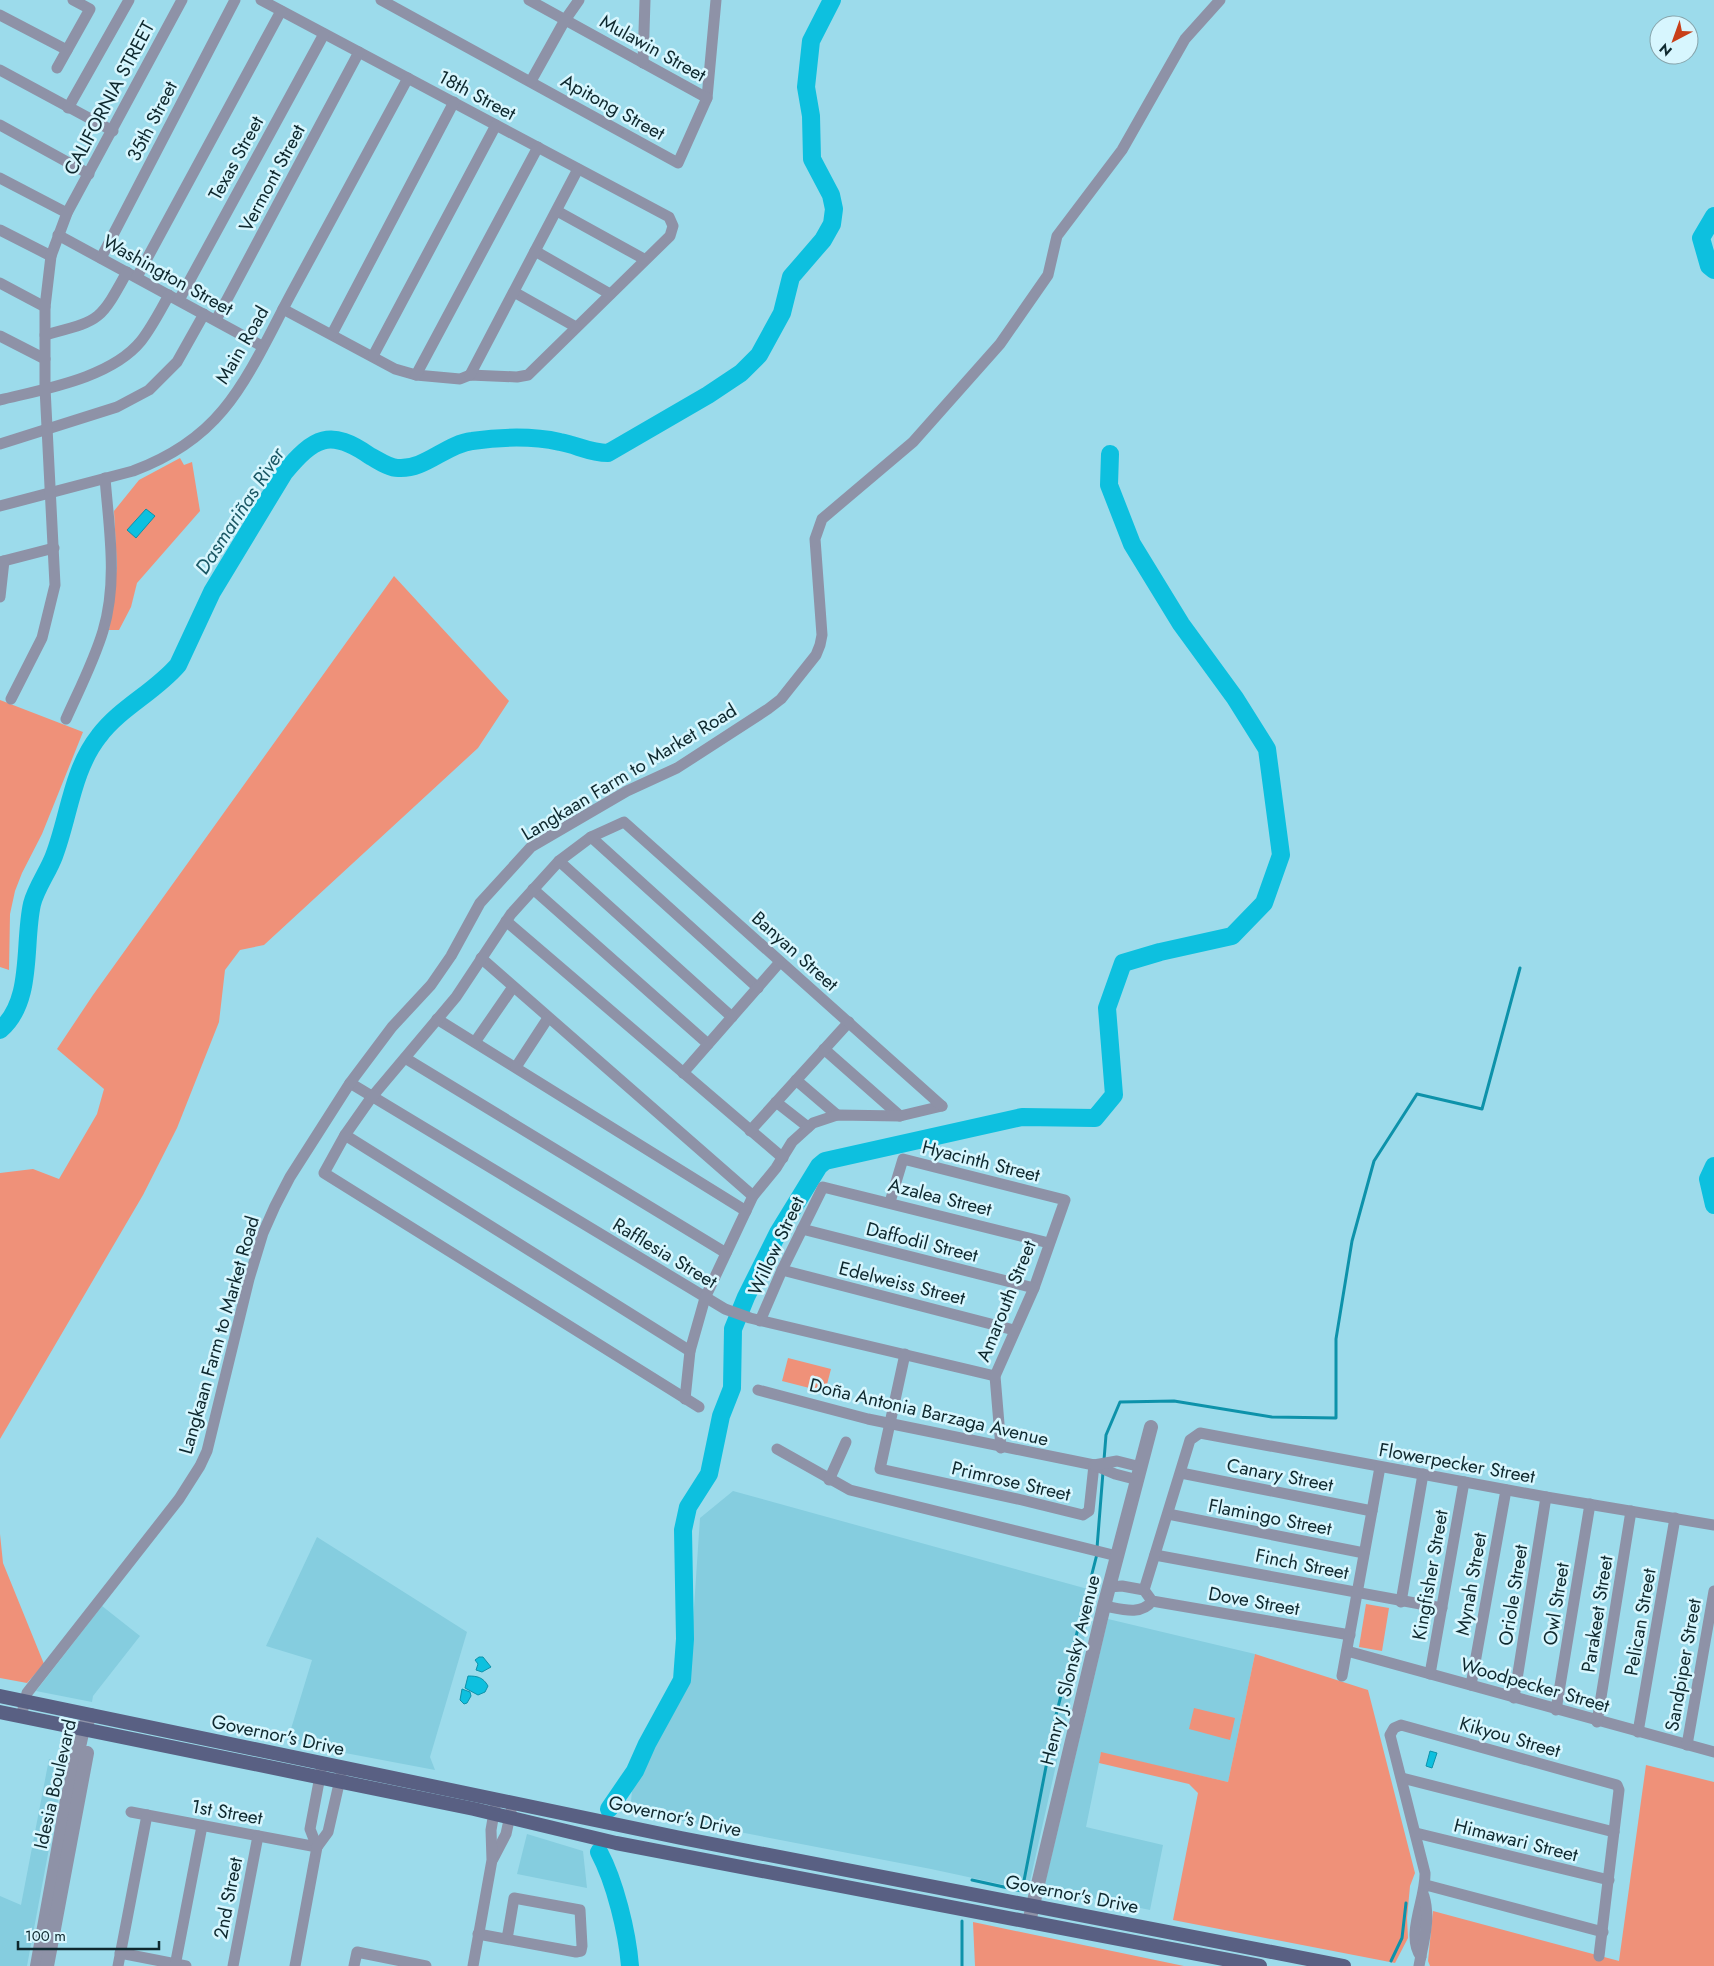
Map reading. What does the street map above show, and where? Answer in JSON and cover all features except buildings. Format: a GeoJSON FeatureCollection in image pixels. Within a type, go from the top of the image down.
{"type":"FeatureCollection","features":[{"type":"Feature","properties":{"kind":"main road","name":"Governor's Drive"},"geometry":{"type":"LineString","coordinates":[[0,1696],[512,1803],[620,1823],[681,1838],[1344,1966]]}},
{"type":"Feature","properties":{"kind":"main road","name":"Governor's Drive"},"geometry":{"type":"LineString","coordinates":[[0,1712],[494,1814],[616,1843],[1260,1966]]}},
{"type":"Feature","properties":{"kind":"street"},"geometry":{"type":"LineString","coordinates":[[57,68],[90,9],[73,0]]}},
{"type":"Feature","properties":{"kind":"street"},"geometry":{"type":"LineString","coordinates":[[68,108],[129,0]]}},
{"type":"Feature","properties":{"kind":"street","name":"CALIFORNIA STREET"},"geometry":{"type":"LineString","coordinates":[[51,256],[67,213],[113,131],[182,0]]}},
{"type":"Feature","properties":{"kind":"street","name":"35th Street"},"geometry":{"type":"LineString","coordinates":[[101,258],[235,0]]}},
{"type":"Feature","properties":{"kind":"street","name":"18th Street"},"geometry":{"type":"LineString","coordinates":[[261,0],[669,217],[672,226],[670,236],[644,260]]}},
{"type":"Feature","properties":{"kind":"street","name":"Apitong Street"},"geometry":{"type":"LineString","coordinates":[[381,0],[678,163],[707,98],[716,0]]}},
{"type":"Feature","properties":{"kind":"street","name":"Mulawin Street"},"geometry":{"type":"LineString","coordinates":[[529,0],[707,98]]}},
{"type":"Feature","properties":{"kind":"street"},"geometry":{"type":"LineString","coordinates":[[531,81],[565,20],[579,0]]}},
{"type":"Feature","properties":{"kind":"street"},"geometry":{"type":"LineString","coordinates":[[643,63],[645,0]]}},
{"type":"Feature","properties":{"kind":"street","name":"Langkaan Farm to Market Road"},"geometry":{"type":"LineString","coordinates":[[21,1717],[27,1693],[179,1499],[200,1466],[206,1451],[262,1233],[290,1177],[350,1083],[392,1027],[431,985],[451,956],[480,904],[531,847],[627,791],[677,768],[781,699],[816,655],[822,635],[816,539],[822,519],[913,442],[1000,344],[1048,274],[1057,236],[1122,150],[1185,40],[1220,0]]}},
{"type":"Feature","properties":{"kind":"street"},"geometry":{"type":"LineString","coordinates":[[45,335],[86,324],[98,318],[132,275],[282,11]]}},
{"type":"Feature","properties":{"kind":"street"},"geometry":{"type":"LineString","coordinates":[[0,15],[67,50]]}},
{"type":"Feature","properties":{"kind":"street","name":"Texas Street"},"geometry":{"type":"LineString","coordinates":[[0,400],[90,374],[112,365],[128,354],[140,342],[174,298],[324,34]]}},
{"type":"Feature","properties":{"kind":"street","name":"Vermont Street"},"geometry":{"type":"LineString","coordinates":[[216,320],[359,52]]}},
{"type":"Feature","properties":{"kind":"street"},"geometry":{"type":"LineString","coordinates":[[0,70],[113,131]]}},
{"type":"Feature","properties":{"kind":"street","name":"Main Road"},"geometry":{"type":"LineString","coordinates":[[0,506],[152,464],[180,449],[201,433],[223,410],[235,394],[283,309],[408,78]]}},
{"type":"Feature","properties":{"kind":"street"},"geometry":{"type":"LineString","coordinates":[[332,334],[454,102]]}},
{"type":"Feature","properties":{"kind":"street"},"geometry":{"type":"LineString","coordinates":[[0,125],[89,174]]}},
{"type":"Feature","properties":{"kind":"street"},"geometry":{"type":"LineString","coordinates":[[373,356],[496,125]]}},
{"type":"Feature","properties":{"kind":"street"},"geometry":{"type":"LineString","coordinates":[[416,375],[538,147]]}},
{"type":"Feature","properties":{"kind":"street"},"geometry":{"type":"LineString","coordinates":[[470,375],[578,169]]}},
{"type":"Feature","properties":{"kind":"street"},"geometry":{"type":"LineString","coordinates":[[0,178],[67,213]]}},
{"type":"Feature","properties":{"kind":"street"},"geometry":{"type":"LineString","coordinates":[[283,309],[396,369],[416,375],[460,379],[470,375],[517,377],[528,375],[644,260],[557,211]]}},
{"type":"Feature","properties":{"kind":"street"},"geometry":{"type":"LineString","coordinates":[[0,230],[51,256],[44,307],[46,431],[55,585],[47,622],[34,656],[11,699]]}},
{"type":"Feature","properties":{"kind":"street","name":"Washington Street"},"geometry":{"type":"LineString","coordinates":[[58,235],[262,346]]}},
{"type":"Feature","properties":{"kind":"street"},"geometry":{"type":"LineString","coordinates":[[535,251],[610,294]]}},
{"type":"Feature","properties":{"kind":"street"},"geometry":{"type":"LineString","coordinates":[[0,283],[44,307]]}},
{"type":"Feature","properties":{"kind":"street"},"geometry":{"type":"LineString","coordinates":[[514,292],[576,327]]}},
{"type":"Feature","properties":{"kind":"street"},"geometry":{"type":"LineString","coordinates":[[0,444],[117,407],[150,390],[177,362],[204,314]]}},
{"type":"Feature","properties":{"kind":"street"},"geometry":{"type":"LineString","coordinates":[[0,336],[45,360]]}},
{"type":"Feature","properties":{"kind":"street"},"geometry":{"type":"LineString","coordinates":[[66,719],[98,647],[110,598],[112,553],[105,478]]}},
{"type":"Feature","properties":{"kind":"street"},"geometry":{"type":"LineString","coordinates":[[0,597],[2,561],[54,548]]}},
{"type":"Feature","properties":{"kind":"street","name":"Banyan Street"},"geometry":{"type":"LineString","coordinates":[[591,837],[624,822],[942,1106],[900,1116]]}},
{"type":"Feature","properties":{"kind":"street"},"geometry":{"type":"LineString","coordinates":[[699,1407],[324,1173],[345,1135],[371,1098],[437,1020],[506,921],[559,861],[591,837],[758,988]]}},
{"type":"Feature","properties":{"kind":"street"},"geometry":{"type":"LineString","coordinates":[[559,861],[732,1017]]}},
{"type":"Feature","properties":{"kind":"street"},"geometry":{"type":"LineString","coordinates":[[533,889],[708,1044]]}},
{"type":"Feature","properties":{"kind":"street"},"geometry":{"type":"LineString","coordinates":[[506,921],[782,1158]]}},
{"type":"Feature","properties":{"kind":"street"},"geometry":{"type":"LineString","coordinates":[[481,958],[753,1196]]}},
{"type":"Feature","properties":{"kind":"street"},"geometry":{"type":"LineString","coordinates":[[684,1073],[780,962]]}},
{"type":"Feature","properties":{"kind":"street"},"geometry":{"type":"LineString","coordinates":[[475,1042],[513,987]]}},
{"type":"Feature","properties":{"kind":"street"},"geometry":{"type":"LineString","coordinates":[[516,1067],[548,1018]]}},
{"type":"Feature","properties":{"kind":"street"},"geometry":{"type":"LineString","coordinates":[[437,1020],[516,1067],[746,1211]]}},
{"type":"Feature","properties":{"kind":"street"},"geometry":{"type":"LineString","coordinates":[[750,1131],[849,1022]]}},
{"type":"Feature","properties":{"kind":"street"},"geometry":{"type":"LineString","coordinates":[[824,1049],[900,1116]]}},
{"type":"Feature","properties":{"kind":"street"},"geometry":{"type":"LineString","coordinates":[[405,1058],[726,1253]]}},
{"type":"Feature","properties":{"kind":"street"},"geometry":{"type":"LineString","coordinates":[[796,1080],[837,1114]]}},
{"type":"Feature","properties":{"kind":"street","name":"Rafflesia Street"},"geometry":{"type":"LineString","coordinates":[[350,1083],[371,1098],[725,1309],[755,1320],[995,1376]]}},
{"type":"Feature","properties":{"kind":"street"},"geometry":{"type":"LineString","coordinates":[[776,1102],[808,1127]]}},
{"type":"Feature","properties":{"kind":"street"},"geometry":{"type":"LineString","coordinates":[[685,1399],[690,1352],[705,1298],[753,1196],[792,1142],[808,1127],[837,1114],[900,1116]]}},
{"type":"Feature","properties":{"kind":"street"},"geometry":{"type":"LineString","coordinates":[[345,1135],[690,1352]]}},
{"type":"Feature","properties":{"kind":"street","name":"Hyacinth Street"},"geometry":{"type":"LineString","coordinates":[[890,1202],[902,1159],[1065,1200]]}},
{"type":"Feature","properties":{"kind":"street","name":"Azalea Street"},"geometry":{"type":"LineString","coordinates":[[823,1187],[890,1202],[1048,1243]]}},
{"type":"Feature","properties":{"kind":"street","name":"Willow Street"},"geometry":{"type":"LineString","coordinates":[[755,1320],[823,1187]]}},
{"type":"Feature","properties":{"kind":"street","name":"Amarouth Street"},"geometry":{"type":"LineString","coordinates":[[1001,1448],[995,1376],[1034,1288],[1048,1243],[1065,1200]]}},
{"type":"Feature","properties":{"kind":"street","name":"Daffodil Street"},"geometry":{"type":"LineString","coordinates":[[802,1229],[1034,1288]]}},
{"type":"Feature","properties":{"kind":"street","name":"Edelweiss Street"},"geometry":{"type":"LineString","coordinates":[[782,1270],[1014,1330]]}},
{"type":"Feature","properties":{"kind":"street"},"geometry":{"type":"LineString","coordinates":[[890,1422],[905,1354]]}},
{"type":"Feature","properties":{"kind":"street","name":"Doña Antonia Barzaga Avenue"},"geometry":{"type":"LineString","coordinates":[[758,1390],[868,1419],[890,1422],[1001,1448],[1094,1465],[1115,1474],[1140,1474]]}},
{"type":"Feature","properties":{"kind":"street","name":"Primrose Street"},"geometry":{"type":"LineString","coordinates":[[890,1422],[880,1469],[1083,1515],[1089,1511],[1091,1504],[1094,1465]]}},
{"type":"Feature","properties":{"kind":"street","name":"Henry J. Slonsky Avenue"},"geometry":{"type":"LineString","coordinates":[[1029,1922],[1104,1606],[1152,1427]]}},
{"type":"Feature","properties":{"kind":"street","name":"Flowerpecker Street"},"geometry":{"type":"LineString","coordinates":[[1181,1474],[1190,1440],[1194,1435],[1200,1433],[1506,1490],[1714,1525]]}},
{"type":"Feature","properties":{"kind":"street"},"geometry":{"type":"LineString","coordinates":[[829,1480],[846,1442]]}},
{"type":"Feature","properties":{"kind":"street"},"geometry":{"type":"LineString","coordinates":[[776,1449],[850,1490],[1117,1556]]}},
{"type":"Feature","properties":{"kind":"street"},"geometry":{"type":"LineString","coordinates":[[1342,1676],[1380,1467]]}},
{"type":"Feature","properties":{"kind":"street"},"geometry":{"type":"LineString","coordinates":[[1144,1590],[1181,1474]]}},
{"type":"Feature","properties":{"kind":"street","name":"Canary Street"},"geometry":{"type":"LineString","coordinates":[[1181,1474],[1372,1511]]}},
{"type":"Feature","properties":{"kind":"street"},"geometry":{"type":"LineString","coordinates":[[1401,1602],[1423,1474]]}},
{"type":"Feature","properties":{"kind":"street","name":"Kingfisher Street"},"geometry":{"type":"LineString","coordinates":[[1430,1674],[1464,1482]]}},
{"type":"Feature","properties":{"kind":"street","name":"Mynah Street"},"geometry":{"type":"LineString","coordinates":[[1471,1685],[1506,1490]]}},
{"type":"Feature","properties":{"kind":"street","name":"Oriole Street"},"geometry":{"type":"LineString","coordinates":[[1514,1698],[1546,1497]]}},
{"type":"Feature","properties":{"kind":"street","name":"Owl Street"},"geometry":{"type":"LineString","coordinates":[[1556,1710],[1590,1504]]}},
{"type":"Feature","properties":{"kind":"street","name":"Parakeet Street"},"geometry":{"type":"LineString","coordinates":[[1597,1722],[1631,1511]]}},
{"type":"Feature","properties":{"kind":"street","name":"Flamingo Street"},"geometry":{"type":"LineString","coordinates":[[1168,1514],[1364,1553]]}},
{"type":"Feature","properties":{"kind":"street","name":"Pelican Street"},"geometry":{"type":"LineString","coordinates":[[1638,1732],[1676,1518]]}},
{"type":"Feature","properties":{"kind":"street","name":"Finch Street"},"geometry":{"type":"LineString","coordinates":[[1155,1555],[1357,1592],[1401,1602],[1442,1608]]}},
{"type":"Feature","properties":{"kind":"street"},"geometry":{"type":"LineString","coordinates":[[1104,1606],[1138,1610],[1144,1609],[1152,1601],[1144,1590],[1122,1586],[1109,1587]]}},
{"type":"Feature","properties":{"kind":"street","name":"Sandpiper Street"},"geometry":{"type":"LineString","coordinates":[[1687,1745],[1714,1590]]}},
{"type":"Feature","properties":{"kind":"street","name":"Dove Street"},"geometry":{"type":"LineString","coordinates":[[1152,1601],[1350,1635]]}},
{"type":"Feature","properties":{"kind":"street","name":"Woodpecker Street"},"geometry":{"type":"LineString","coordinates":[[1347,1651],[1597,1722],[1714,1752]]}},
{"type":"Feature","properties":{"kind":"street","name":"Idesia Boulevard"},"geometry":{"type":"LineString","coordinates":[[47,1966],[91,1715]]}},
{"type":"Feature","properties":{"kind":"street","name":"Kikyou Street"},"geometry":{"type":"LineString","coordinates":[[1402,1778],[1390,1735],[1394,1728],[1401,1725],[1617,1785],[1619,1790],[1614,1832]]}},
{"type":"Feature","properties":{"kind":"street","name":"Idesia Boulevard"},"geometry":{"type":"LineString","coordinates":[[38,1966],[52,1877],[88,1730]]}},
{"type":"Feature","properties":{"kind":"street"},"geometry":{"type":"LineString","coordinates":[[317,1847],[310,1829],[322,1763]]}},
{"type":"Feature","properties":{"kind":"street"},"geometry":{"type":"LineString","coordinates":[[295,1966],[317,1847],[328,1832],[343,1767]]}},
{"type":"Feature","properties":{"kind":"street"},"geometry":{"type":"LineString","coordinates":[[1420,1961],[1424,1950],[1428,1908],[1416,1833],[1402,1778],[1614,1832],[1599,1956]]}},
{"type":"Feature","properties":{"kind":"street"},"geometry":{"type":"LineString","coordinates":[[473,1966],[492,1860],[491,1831],[497,1799]]}},
{"type":"Feature","properties":{"kind":"street"},"geometry":{"type":"LineString","coordinates":[[315,1803],[334,1806]]}},
{"type":"Feature","properties":{"kind":"street"},"geometry":{"type":"LineString","coordinates":[[492,1860],[506,1834],[512,1803]]}},
{"type":"Feature","properties":{"kind":"street","name":"1st Street"},"geometry":{"type":"LineString","coordinates":[[131,1812],[317,1847]]}},
{"type":"Feature","properties":{"kind":"street"},"geometry":{"type":"LineString","coordinates":[[118,1966],[147,1816]]}},
{"type":"Feature","properties":{"kind":"street"},"geometry":{"type":"LineString","coordinates":[[120,1953],[179,1965],[202,1826]]}},
{"type":"Feature","properties":{"kind":"street","name":"Himawari Street"},"geometry":{"type":"LineString","coordinates":[[1416,1833],[1609,1880]]}},
{"type":"Feature","properties":{"kind":"street","name":"2nd Street"},"geometry":{"type":"LineString","coordinates":[[233,1966],[258,1836]]}},
{"type":"Feature","properties":{"kind":"street"},"geometry":{"type":"LineString","coordinates":[[1425,1891],[1603,1932]]}},
{"type":"Feature","properties":{"kind":"street"},"geometry":{"type":"LineString","coordinates":[[478,1934],[576,1952],[581,1951],[580,1910],[514,1898],[507,1939]]}},
{"type":"Feature","properties":{"kind":"street"},"geometry":{"type":"LineString","coordinates":[[354,1966],[357,1952],[426,1966]]}},
{"type":"Feature","properties":{"kind":"shaded area"},"geometry":{"type":"Polygon","coordinates":[[[180,458],[184,465],[192,462],[200,511],[137,583],[131,607],[119,630],[109,630],[117,566],[114,511],[139,480],[180,458]]]}},
{"type":"Feature","properties":{"kind":"shaded area"},"geometry":{"type":"Polygon","coordinates":[[[146,509],[155,516],[136,538],[127,530],[146,509]]]}},
{"type":"Feature","properties":{"kind":"shaded area"},"geometry":{"type":"Polygon","coordinates":[[[394,576],[509,701],[478,748],[264,945],[240,950],[225,970],[219,1022],[177,1128],[143,1195],[0,1439],[0,1173],[33,1169],[59,1179],[97,1114],[104,1089],[57,1049],[93,995],[394,576]]]}},
{"type":"Feature","properties":{"kind":"shaded area"},"geometry":{"type":"Polygon","coordinates":[[[0,700],[83,732],[42,834],[15,891],[10,914],[9,970],[0,967],[0,700]]]}},
{"type":"Feature","properties":{"kind":"shaded area"},"geometry":{"type":"Polygon","coordinates":[[[788,1358],[831,1369],[825,1392],[782,1381],[788,1358]]]}},
{"type":"Feature","properties":{"kind":"shaded area"},"geometry":{"type":"Polygon","coordinates":[[[733,1491],[1095,1591],[1028,1890],[931,1869],[630,1811],[632,1791],[689,1682],[700,1518],[733,1491]]]}},
{"type":"Feature","properties":{"kind":"shaded area"},"geometry":{"type":"Polygon","coordinates":[[[0,1534],[3,1563],[44,1664],[27,1683],[0,1678],[0,1534]]]}},
{"type":"Feature","properties":{"kind":"shaded area"},"geometry":{"type":"Polygon","coordinates":[[[317,1537],[467,1632],[430,1757],[435,1770],[287,1742],[312,1660],[266,1646],[317,1537]]]}},
{"type":"Feature","properties":{"kind":"shaded area"},"geometry":{"type":"Polygon","coordinates":[[[1366,1604],[1389,1608],[1382,1651],[1359,1647],[1366,1604]]]}},
{"type":"Feature","properties":{"kind":"shaded area"},"geometry":{"type":"Polygon","coordinates":[[[102,1606],[140,1636],[93,1696],[92,1702],[36,1691],[102,1606]]]}},
{"type":"Feature","properties":{"kind":"shaded area"},"geometry":{"type":"Polygon","coordinates":[[[1108,1619],[1255,1654],[1228,1782],[1101,1753],[1086,1827],[1163,1845],[1150,1910],[1044,1888],[1108,1619]]]}},
{"type":"Feature","properties":{"kind":"shaded area"},"geometry":{"type":"Polygon","coordinates":[[[1255,1654],[1368,1690],[1415,1873],[1410,1886],[1407,1918],[1408,1938],[1395,1963],[1173,1920],[1198,1793],[1189,1784],[1099,1763],[1101,1752],[1228,1782],[1255,1654]]]}},
{"type":"Feature","properties":{"kind":"shaded area"},"geometry":{"type":"Polygon","coordinates":[[[483,1657],[491,1667],[482,1672],[476,1670],[478,1664],[475,1660],[483,1657]]]}},
{"type":"Feature","properties":{"kind":"shaded area"},"geometry":{"type":"Polygon","coordinates":[[[468,1676],[482,1679],[488,1686],[485,1692],[478,1695],[465,1688],[468,1676]]]}},
{"type":"Feature","properties":{"kind":"shaded area"},"geometry":{"type":"Polygon","coordinates":[[[462,1689],[470,1692],[471,1696],[467,1703],[464,1704],[460,1700],[462,1689]]]}},
{"type":"Feature","properties":{"kind":"shaded area"},"geometry":{"type":"Polygon","coordinates":[[[1194,1708],[1235,1718],[1230,1740],[1189,1729],[1194,1708]]]}},
{"type":"Feature","properties":{"kind":"shaded area"},"geometry":{"type":"Polygon","coordinates":[[[1430,1751],[1437,1753],[1432,1768],[1426,1766],[1430,1751]]]}},
{"type":"Feature","properties":{"kind":"shaded area"},"geometry":{"type":"Polygon","coordinates":[[[49,1759],[65,1763],[27,1966],[0,1966],[0,1896],[21,1905],[49,1759]]]}},
{"type":"Feature","properties":{"kind":"shaded area"},"geometry":{"type":"Polygon","coordinates":[[[1646,1765],[1714,1782],[1714,1966],[1430,1966],[1428,1961],[1433,1911],[1619,1961],[1646,1765]]]}},
{"type":"Feature","properties":{"kind":"shaded area"},"geometry":{"type":"Polygon","coordinates":[[[527,1834],[583,1851],[587,1888],[517,1874],[527,1834]]]}},
{"type":"Feature","properties":{"kind":"shaded area"},"geometry":{"type":"Polygon","coordinates":[[[973,1922],[1184,1966],[975,1966],[973,1922]]]}},
{"type":"Feature","properties":{"kind":"waterway","name":"Dasmariñas River"},"geometry":{"type":"LineString","coordinates":[[0,1030],[11,1018],[18,1004],[23,988],[32,904],[54,856],[77,779],[90,749],[117,716],[169,675],[178,665],[212,592],[284,473],[304,451],[314,444],[333,440],[356,447],[384,464],[398,468],[408,468],[417,465],[462,443],[494,439],[528,438],[550,440],[595,452],[608,453],[708,395],[741,373],[759,355],[782,313],[791,277],[823,240],[832,224],[834,209],[831,195],[812,159],[811,116],[806,87],[811,41],[832,0]]}},
{"type":"Feature","properties":{"kind":"waterway"},"geometry":{"type":"LineString","coordinates":[[1714,216],[1701,238],[1709,266],[1714,270]]}},
{"type":"Feature","properties":{"kind":"waterway"},"geometry":{"type":"LineString","coordinates":[[609,1809],[635,1771],[647,1744],[682,1680],[685,1639],[683,1530],[688,1507],[709,1474],[721,1416],[732,1388],[733,1329],[746,1297],[778,1233],[819,1166],[825,1161],[1022,1117],[1095,1118],[1114,1095],[1107,1008],[1123,963],[1160,952],[1232,936],[1264,903],[1281,855],[1267,749],[1235,698],[1181,624],[1132,544],[1109,485],[1110,454]]}},
{"type":"Feature","properties":{"kind":"waterway"},"geometry":{"type":"LineString","coordinates":[[1104,1460],[1106,1435],[1120,1402],[1174,1401],[1272,1417],[1336,1418],[1336,1339],[1352,1241],[1374,1161],[1417,1094],[1482,1109],[1520,968]]}},
{"type":"Feature","properties":{"kind":"waterway"},"geometry":{"type":"LineString","coordinates":[[1714,1166],[1708,1179],[1714,1205]]}},
{"type":"Feature","properties":{"kind":"waterway"},"geometry":{"type":"LineString","coordinates":[[1097,1548],[1103,1472]]}},
{"type":"Feature","properties":{"kind":"waterway"},"geometry":{"type":"LineString","coordinates":[[972,1880],[1022,1891],[1056,1715],[1097,1554]]}},
{"type":"Feature","properties":{"kind":"waterway"},"geometry":{"type":"LineString","coordinates":[[599,1852],[605,1864],[619,1907],[630,1966]]}},
{"type":"Feature","properties":{"kind":"waterway"},"geometry":{"type":"LineString","coordinates":[[1391,1961],[1402,1938],[1406,1903]]}},
{"type":"Feature","properties":{"kind":"waterway"},"geometry":{"type":"LineString","coordinates":[[962,1921],[962,1966]]}}]}
